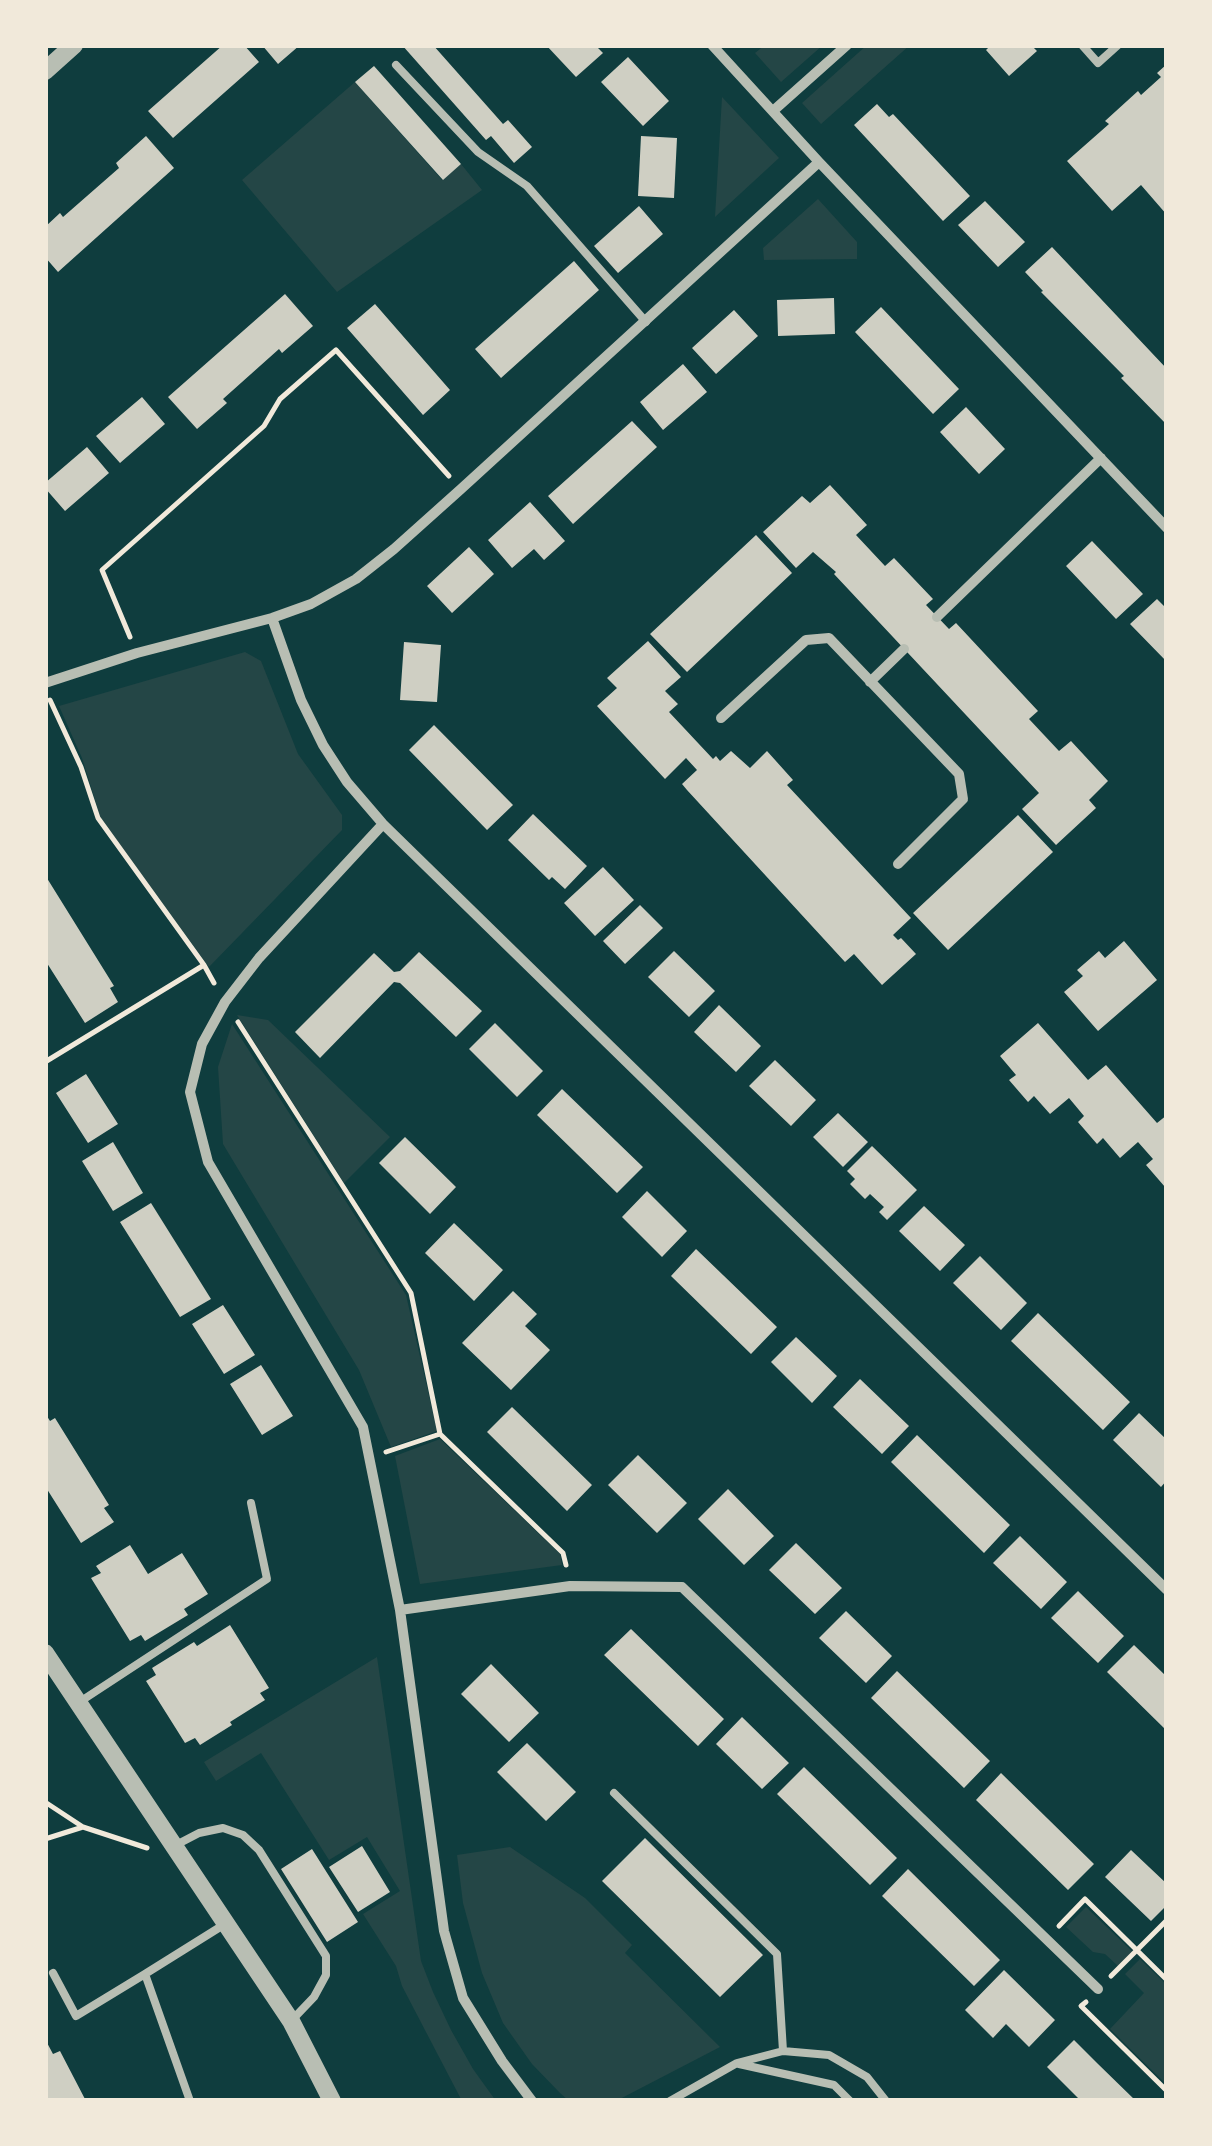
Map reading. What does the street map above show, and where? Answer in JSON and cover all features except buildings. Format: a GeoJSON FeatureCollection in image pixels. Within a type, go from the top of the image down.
{"type":"FeatureCollection","features":[{"type":"Feature","properties":{"kind":"street"},"geometry":{"type":"LineString","coordinates":[[45,70],[74,45]]}},
{"type":"Feature","properties":{"kind":"street"},"geometry":{"type":"LineString","coordinates":[[712,45],[818,162],[1167,528]]}},
{"type":"Feature","properties":{"kind":"street"},"geometry":{"type":"LineString","coordinates":[[773,110],[847,45]]}},
{"type":"Feature","properties":{"kind":"street"},"geometry":{"type":"LineString","coordinates":[[45,686],[137,653],[272,618],[311,604],[356,579],[394,550],[818,162]]}},
{"type":"Feature","properties":{"kind":"street"},"geometry":{"type":"LineString","coordinates":[[937,617],[1101,458]]}},
{"type":"Feature","properties":{"kind":"street"},"geometry":{"type":"LineString","coordinates":[[272,618],[301,700],[323,746],[383,824],[1167,1590]]}},
{"type":"Feature","properties":{"kind":"street"},"geometry":{"type":"LineString","coordinates":[[721,718],[806,640],[829,638],[959,774],[963,799],[898,864]]}},
{"type":"Feature","properties":{"kind":"street"},"geometry":{"type":"LineString","coordinates":[[870,682],[904,649]]}},
{"type":"Feature","properties":{"kind":"street"},"geometry":{"type":"LineString","coordinates":[[383,824],[259,958],[225,1002],[202,1044],[190,1092],[208,1162],[363,1427],[400,1610],[444,1931],[462,1998],[532,2101]]}},
{"type":"Feature","properties":{"kind":"street"},"geometry":{"type":"LineString","coordinates":[[400,1610],[570,1586],[682,1587],[1098,1989]]}},
{"type":"Feature","properties":{"kind":"street"},"geometry":{"type":"LineString","coordinates":[[45,1654],[291,2020],[332,2101]]}},
{"type":"Feature","properties":{"kind":"lane"},"geometry":{"type":"LineString","coordinates":[[1082,45],[1098,62],[1118,45]]}},
{"type":"Feature","properties":{"kind":"lane"},"geometry":{"type":"LineString","coordinates":[[396,65],[478,152],[527,186],[646,322]]}},
{"type":"Feature","properties":{"kind":"lane"},"geometry":{"type":"LineString","coordinates":[[78,1703],[267,1579],[251,1503]]}},
{"type":"Feature","properties":{"kind":"lane"},"geometry":{"type":"LineString","coordinates":[[614,1794],[777,1954],[784,2051]]}},
{"type":"Feature","properties":{"kind":"lane"},"geometry":{"type":"LineString","coordinates":[[179,1853],[199,1833],[223,1828],[243,1836],[260,1850],[326,1956],[326,1976],[314,1998],[291,2020]]}},
{"type":"Feature","properties":{"kind":"lane"},"geometry":{"type":"LineString","coordinates":[[53,1973],[76,2016],[225,1924]]}},
{"type":"Feature","properties":{"kind":"lane"},"geometry":{"type":"LineString","coordinates":[[145,1974],[190,2101]]}},
{"type":"Feature","properties":{"kind":"lane"},"geometry":{"type":"LineString","coordinates":[[670,2101],[737,2063],[784,2051],[828,2055],[867,2077],[886,2101]]}},
{"type":"Feature","properties":{"kind":"lane"},"geometry":{"type":"LineString","coordinates":[[737,2063],[834,2085],[850,2101]]}},
{"type":"Feature","properties":{"kind":"path"},"geometry":{"type":"LineString","coordinates":[[137,653],[102,570],[264,426],[280,399],[336,350],[461,489]]}},
{"type":"Feature","properties":{"kind":"path"},"geometry":{"type":"LineString","coordinates":[[45,686],[81,767],[98,818],[204,965],[411,1293],[440,1434],[563,1553],[570,1586]]}},
{"type":"Feature","properties":{"kind":"path"},"geometry":{"type":"LineString","coordinates":[[45,1062],[204,965]]}},
{"type":"Feature","properties":{"kind":"path"},"geometry":{"type":"LineString","coordinates":[[370,1457],[440,1434]]}},
{"type":"Feature","properties":{"kind":"path"},"geometry":{"type":"LineString","coordinates":[[45,1802],[83,1827],[179,1853]]}},
{"type":"Feature","properties":{"kind":"path"},"geometry":{"type":"LineString","coordinates":[[45,1839],[83,1827]]}},
{"type":"Feature","properties":{"kind":"path"},"geometry":{"type":"LineString","coordinates":[[1046,1939],[1085,1899],[1167,1980]]}},
{"type":"Feature","properties":{"kind":"path"},"geometry":{"type":"LineString","coordinates":[[1167,1920],[1081,2006],[1167,2091]]}},
{"type":"Feature","properties":{"kind":"shaded area"},"geometry":{"type":"Polygon","coordinates":[[[765,45],[823,45],[781,82],[755,53],[765,45]]]}},
{"type":"Feature","properties":{"kind":"shaded area"},"geometry":{"type":"Polygon","coordinates":[[[867,45],[910,45],[821,124],[802,103],[867,45]]]}},
{"type":"Feature","properties":{"kind":"shaded area"},"geometry":{"type":"Polygon","coordinates":[[[355,82],[442,180],[461,164],[482,190],[337,292],[242,180],[355,82]]]}},
{"type":"Feature","properties":{"kind":"shaded area"},"geometry":{"type":"Polygon","coordinates":[[[722,97],[779,158],[715,217],[722,97]]]}},
{"type":"Feature","properties":{"kind":"shaded area"},"geometry":{"type":"Polygon","coordinates":[[[818,199],[857,242],[857,259],[764,260],[763,248],[818,199]]]}},
{"type":"Feature","properties":{"kind":"shaded area"},"geometry":{"type":"Polygon","coordinates":[[[245,652],[261,661],[298,754],[342,815],[342,830],[209,967],[101,819],[82,758],[59,706],[245,652]]]}},
{"type":"Feature","properties":{"kind":"shaded area"},"geometry":{"type":"Polygon","coordinates":[[[237,1015],[268,1020],[390,1137],[344,1183],[237,1015]]]}},
{"type":"Feature","properties":{"kind":"shaded area"},"geometry":{"type":"Polygon","coordinates":[[[232,1024],[406,1295],[437,1431],[391,1447],[359,1370],[223,1144],[218,1067],[232,1024]]]}},
{"type":"Feature","properties":{"kind":"shaded area"},"geometry":{"type":"Polygon","coordinates":[[[440,1439],[560,1554],[562,1565],[420,1584],[395,1456],[440,1439]]]}},
{"type":"Feature","properties":{"kind":"shaded area"},"geometry":{"type":"Polygon","coordinates":[[[377,1657],[421,1961],[451,2030],[496,2101],[462,2101],[402,1986],[396,1966],[363,1914],[400,1891],[367,1837],[329,1860],[261,1753],[216,1781],[204,1762],[377,1657]]]}},
{"type":"Feature","properties":{"kind":"shaded area"},"geometry":{"type":"Polygon","coordinates":[[[510,1847],[585,1898],[632,1945],[625,1953],[720,2047],[616,2101],[569,2101],[560,2093],[532,2064],[503,2023],[482,1973],[463,1903],[457,1855],[510,1847]]]}},
{"type":"Feature","properties":{"kind":"shaded area"},"geometry":{"type":"Polygon","coordinates":[[[1086,1907],[1133,1952],[1119,1967],[1105,1954],[1093,1952],[1066,1927],[1086,1907]]]}},
{"type":"Feature","properties":{"kind":"shaded area"},"geometry":{"type":"Polygon","coordinates":[[[1140,1959],[1167,1985],[1167,2085],[1110,2029],[1144,1993],[1125,1974],[1140,1959]]]}}]}
